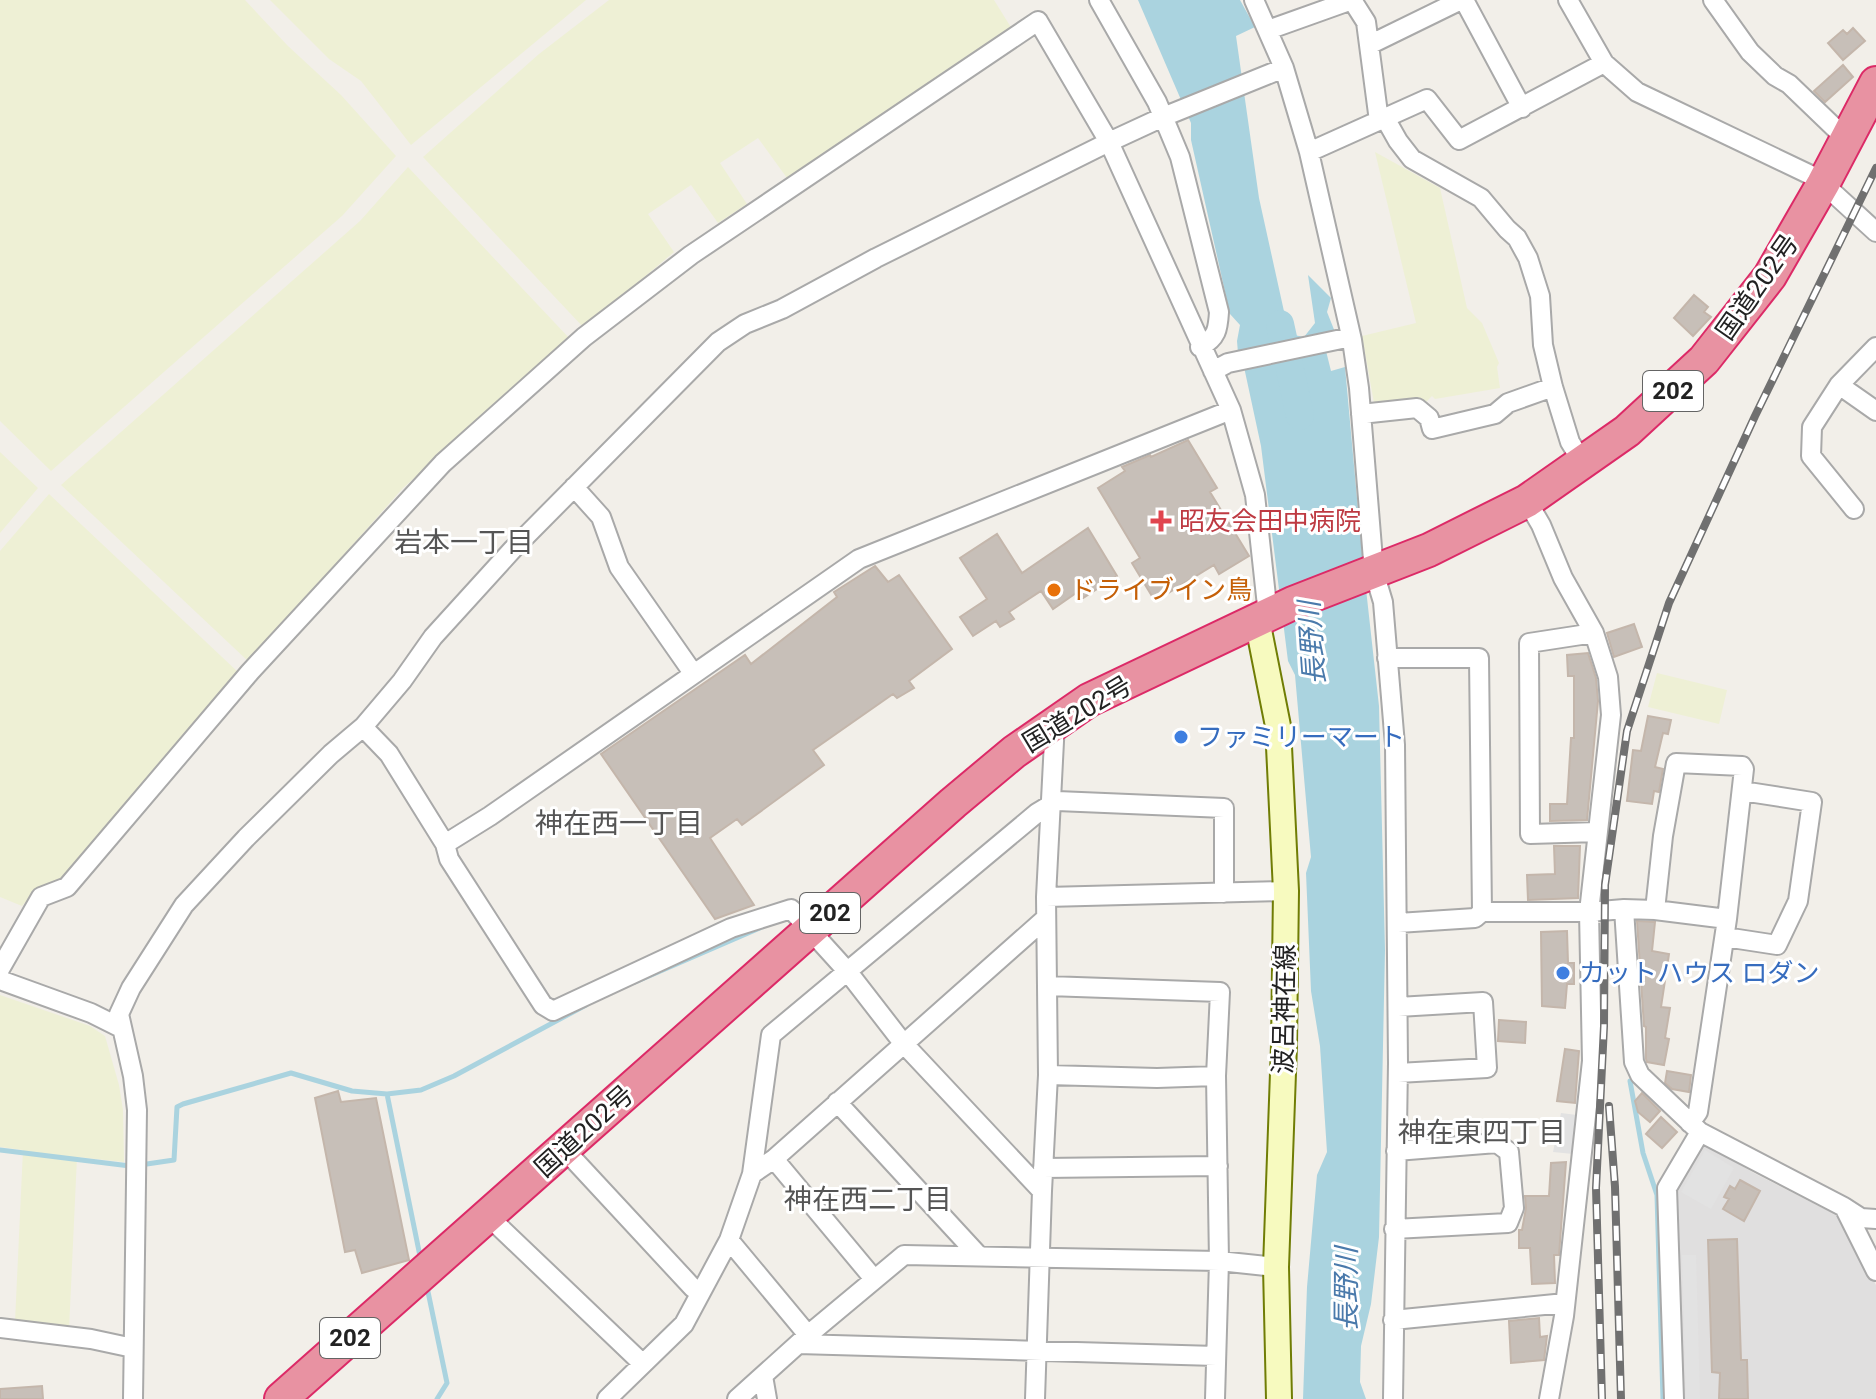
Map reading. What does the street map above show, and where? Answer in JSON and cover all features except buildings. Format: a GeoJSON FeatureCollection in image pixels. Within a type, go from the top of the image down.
{"type":"FeatureCollection","features":[{"type":"Feature","properties":{"kind":"highway","name":"国道202号"},"geometry":{"type":"LineString","coordinates":[[281,1399],[953,803],[1055,722],[1089,700],[1262,618],[1429,550],[1527,501],[1627,431],[1704,360],[1770,276],[1876,83]]}},
{"type":"Feature","properties":{"kind":"main road","name":"波呂神在線"},"geometry":{"type":"LineString","coordinates":[[1262,618],[1278,726],[1286,891],[1276,1267],[1279,1399]]}},
{"type":"Feature","properties":{"kind":"street"},"geometry":{"type":"LineString","coordinates":[[1099,0],[1138,64],[1180,157],[1219,312],[1213,340],[1200,347]]}},
{"type":"Feature","properties":{"kind":"street"},"geometry":{"type":"LineString","coordinates":[[1254,0],[1268,30],[1309,152],[1351,337],[1361,414],[1365,576],[1383,602],[1395,745],[1398,923],[1393,1399]]}},
{"type":"Feature","properties":{"kind":"street"},"geometry":{"type":"LineString","coordinates":[[1268,30],[1352,0],[1366,22],[1382,119],[1412,159],[1481,198],[1517,238],[1528,258],[1540,296],[1543,345],[1553,387],[1570,442],[1583,463]]}},
{"type":"Feature","properties":{"kind":"street"},"geometry":{"type":"LineString","coordinates":[[1369,45],[1462,0],[1522,108]]}},
{"type":"Feature","properties":{"kind":"street"},"geometry":{"type":"LineString","coordinates":[[1568,0],[1604,63],[1637,92],[1817,178],[1876,232]]}},
{"type":"Feature","properties":{"kind":"street"},"geometry":{"type":"LineString","coordinates":[[1713,0],[1750,52],[1848,137]]}},
{"type":"Feature","properties":{"kind":"street"},"geometry":{"type":"LineString","coordinates":[[0,969],[41,897],[67,887],[250,672],[443,463],[584,337],[691,255],[1038,21],[1109,142],[1231,410],[1255,495],[1262,618]]}},
{"type":"Feature","properties":{"kind":"street"},"geometry":{"type":"LineString","coordinates":[[1309,152],[1427,99],[1459,140],[1604,63]]}},
{"type":"Feature","properties":{"kind":"street"},"geometry":{"type":"LineString","coordinates":[[133,1399],[136,1098],[119,1014],[131,988],[184,905],[246,838],[331,754],[363,727],[402,681],[433,637],[574,487],[718,342],[745,324],[782,309],[876,258],[1109,142],[1281,69]]}},
{"type":"Feature","properties":{"kind":"street"},"geometry":{"type":"LineString","coordinates":[[1213,371],[1228,363],[1351,337]]}},
{"type":"Feature","properties":{"kind":"street"},"geometry":{"type":"LineString","coordinates":[[1854,509],[1811,456],[1812,427],[1839,385],[1876,347]]}},
{"type":"Feature","properties":{"kind":"street"},"geometry":{"type":"LineString","coordinates":[[1839,385],[1876,411]]}},
{"type":"Feature","properties":{"kind":"street"},"geometry":{"type":"LineString","coordinates":[[1361,414],[1417,408],[1429,418],[1432,429],[1495,414],[1508,403],[1553,387]]}},
{"type":"Feature","properties":{"kind":"street"},"geometry":{"type":"LineString","coordinates":[[445,844],[490,816],[859,559],[1231,410]]}},
{"type":"Feature","properties":{"kind":"street"},"geometry":{"type":"LineString","coordinates":[[574,487],[601,517],[619,567],[693,673]]}},
{"type":"Feature","properties":{"kind":"street"},"geometry":{"type":"LineString","coordinates":[[1527,501],[1541,525],[1563,578],[1594,633],[1608,677],[1611,715],[1589,912],[1592,1061],[1565,1303],[1549,1399]]}},
{"type":"Feature","properties":{"kind":"street"},"geometry":{"type":"LineString","coordinates":[[1594,633],[1529,643],[1530,834],[1598,832]]}},
{"type":"Feature","properties":{"kind":"street"},"geometry":{"type":"LineString","coordinates":[[1387,658],[1479,658],[1482,912]]}},
{"type":"Feature","properties":{"kind":"street"},"geometry":{"type":"LineString","coordinates":[[1035,1399],[1048,1075],[1046,897],[1055,722]]}},
{"type":"Feature","properties":{"kind":"street"},"geometry":{"type":"LineString","coordinates":[[363,727],[389,754],[445,844],[449,859],[543,1005],[553,1011],[731,928],[791,909],[848,972],[903,1043],[1042,1191]]}},
{"type":"Feature","properties":{"kind":"street"},"geometry":{"type":"LineString","coordinates":[[1655,910],[1663,836],[1676,763],[1742,766],[1742,791],[1726,928],[1698,1112],[1695,1128],[1667,1188],[1674,1399]]}},
{"type":"Feature","properties":{"kind":"street"},"geometry":{"type":"LineString","coordinates":[[1398,923],[1475,918],[1482,912],[1655,910],[1777,945],[1798,901],[1812,802],[1742,791]]}},
{"type":"Feature","properties":{"kind":"street"},"geometry":{"type":"LineString","coordinates":[[607,1399],[684,1324],[729,1240],[752,1174],[771,1035],[1037,813],[1057,801],[1224,808],[1224,893]]}},
{"type":"Feature","properties":{"kind":"street"},"geometry":{"type":"LineString","coordinates":[[1046,897],[1286,891]]}},
{"type":"Feature","properties":{"kind":"street"},"geometry":{"type":"LineString","coordinates":[[1624,909],[1634,1062],[1640,1075],[1695,1128],[1861,1218],[1876,1219]]}},
{"type":"Feature","properties":{"kind":"street"},"geometry":{"type":"LineString","coordinates":[[752,1174],[774,1159],[1046,918]]}},
{"type":"Feature","properties":{"kind":"street"},"geometry":{"type":"LineString","coordinates":[[0,980],[99,1016],[121,1028]]}},
{"type":"Feature","properties":{"kind":"street"},"geometry":{"type":"LineString","coordinates":[[1048,986],[1220,992],[1216,1076],[1219,1261],[1215,1399]]}},
{"type":"Feature","properties":{"kind":"street"},"geometry":{"type":"LineString","coordinates":[[1398,1007],[1483,1002],[1487,1068],[1398,1073]]}},
{"type":"Feature","properties":{"kind":"street"},"geometry":{"type":"LineString","coordinates":[[1048,1075],[1216,1076]]}},
{"type":"Feature","properties":{"kind":"street"},"geometry":{"type":"LineString","coordinates":[[837,1102],[979,1256]]}},
{"type":"Feature","properties":{"kind":"street"},"geometry":{"type":"LineString","coordinates":[[1394,1229],[1508,1223],[1514,1208],[1509,1152],[1497,1143],[1396,1151]]}},
{"type":"Feature","properties":{"kind":"street"},"geometry":{"type":"LineString","coordinates":[[564,1149],[693,1288],[701,1292]]}},
{"type":"Feature","properties":{"kind":"street"},"geometry":{"type":"LineString","coordinates":[[774,1159],[874,1279]]}},
{"type":"Feature","properties":{"kind":"street"},"geometry":{"type":"LineString","coordinates":[[1043,1168],[1218,1166]]}},
{"type":"Feature","properties":{"kind":"street"},"geometry":{"type":"LineString","coordinates":[[1844,1207],[1876,1271]]}},
{"type":"Feature","properties":{"kind":"street"},"geometry":{"type":"LineString","coordinates":[[488,1216],[643,1364]]}},
{"type":"Feature","properties":{"kind":"street"},"geometry":{"type":"LineString","coordinates":[[729,1240],[803,1339]]}},
{"type":"Feature","properties":{"kind":"street"},"geometry":{"type":"LineString","coordinates":[[737,1399],[904,1255],[1219,1261],[1276,1267]]}},
{"type":"Feature","properties":{"kind":"street"},"geometry":{"type":"LineString","coordinates":[[1393,1320],[1565,1303]]}},
{"type":"Feature","properties":{"kind":"street"},"geometry":{"type":"LineString","coordinates":[[0,1328],[91,1339],[133,1348]]}},
{"type":"Feature","properties":{"kind":"street"},"geometry":{"type":"LineString","coordinates":[[803,1339],[1216,1356]]}},
{"type":"Feature","properties":{"kind":"street"},"geometry":{"type":"LineString","coordinates":[[763,1376],[767,1399]]}},
{"type":"Feature","properties":{"kind":"shaded area"},"geometry":{"type":"Polygon","coordinates":[[[1561,1113],[1577,1115],[1573,1154],[1553,1152],[1561,1113]]]}},
{"type":"Feature","properties":{"kind":"shaded area"},"geometry":{"type":"Polygon","coordinates":[[[1701,1142],[1842,1218],[1876,1285],[1876,1399],[1683,1399],[1672,1185],[1701,1142]]]}},
{"type":"Feature","properties":{"kind":"shaded area"},"geometry":{"type":"Polygon","coordinates":[[[1705,1150],[1734,1168],[1711,1209],[1681,1192],[1705,1150]]]}},
{"type":"Feature","properties":{"kind":"shaded area"},"geometry":{"type":"Polygon","coordinates":[[[1682,1255],[1696,1255],[1700,1399],[1686,1399],[1682,1255]]]}},
{"type":"Feature","properties":{"kind":"green space"},"geometry":{"type":"Polygon","coordinates":[[[0,0],[245,0],[288,46],[341,95],[396,156],[342,216],[51,471],[0,421],[0,0]]]}},
{"type":"Feature","properties":{"kind":"green space"},"geometry":{"type":"Polygon","coordinates":[[[270,0],[586,0],[411,145],[361,81],[329,59],[270,0]]]}},
{"type":"Feature","properties":{"kind":"green space"},"geometry":{"type":"Polygon","coordinates":[[[609,0],[994,0],[1012,29],[787,178],[758,138],[720,163],[747,204],[718,223],[691,185],[648,214],[674,252],[584,328],[423,157],[539,54],[609,0]]]}},
{"type":"Feature","properties":{"kind":"green space"},"geometry":{"type":"Polygon","coordinates":[[[1375,152],[1440,188],[1467,308],[1482,323],[1499,363],[1500,388],[1435,399],[1432,396],[1425,403],[1374,403],[1362,336],[1416,323],[1375,152]]]}},
{"type":"Feature","properties":{"kind":"green space"},"geometry":{"type":"Polygon","coordinates":[[[408,167],[571,340],[403,488],[249,662],[61,485],[360,221],[408,167]]]}},
{"type":"Feature","properties":{"kind":"green space"},"geometry":{"type":"Polygon","coordinates":[[[0,452],[38,488],[0,533],[0,452]]]}},
{"type":"Feature","properties":{"kind":"green space"},"geometry":{"type":"Polygon","coordinates":[[[49,494],[239,673],[62,882],[36,891],[22,906],[0,897],[0,551],[49,494]]]}},
{"type":"Feature","properties":{"kind":"green space"},"geometry":{"type":"Polygon","coordinates":[[[1657,673],[1727,690],[1719,724],[1648,707],[1657,673]]]}},
{"type":"Feature","properties":{"kind":"green space"},"geometry":{"type":"Polygon","coordinates":[[[0,995],[90,1026],[105,1036],[119,1085],[124,1162],[77,1157],[69,1330],[15,1322],[23,1150],[0,1147],[0,995]]]}},
{"type":"Feature","properties":{"kind":"water"},"geometry":{"type":"Polygon","coordinates":[[[1138,0],[1240,0],[1255,27],[1236,36],[1259,198],[1289,334],[1304,337],[1315,323],[1308,275],[1331,298],[1327,312],[1335,332],[1238,353],[1240,325],[1230,314],[1191,140],[1191,123],[1138,0]]]}},
{"type":"Feature","properties":{"kind":"water"},"geometry":{"type":"Polygon","coordinates":[[[1326,351],[1331,371],[1345,367],[1379,706],[1385,950],[1379,1237],[1371,1304],[1361,1346],[1360,1382],[1366,1399],[1303,1399],[1307,1287],[1317,1175],[1327,1152],[1320,1046],[1311,991],[1306,873],[1311,857],[1295,675],[1288,661],[1261,446],[1244,367],[1275,360],[1280,381],[1300,376],[1298,357],[1326,351]]]}},
{"type":"Feature","properties":{"kind":"waterway","name":"長野川"},"geometry":{"type":"LineString","coordinates":[[1280,324],[1300,416]]}},
{"type":"Feature","properties":{"kind":"waterway"},"geometry":{"type":"LineString","coordinates":[[635,982],[762,927]]}},
{"type":"Feature","properties":{"kind":"waterway"},"geometry":{"type":"LineString","coordinates":[[140,1165],[174,1160],[177,1107],[183,1104],[291,1073],[352,1091],[387,1094],[421,1090],[454,1076],[586,1005]]}},
{"type":"Feature","properties":{"kind":"waterway"},"geometry":{"type":"LineString","coordinates":[[1630,1081],[1643,1153],[1657,1195],[1663,1399]]}},
{"type":"Feature","properties":{"kind":"waterway"},"geometry":{"type":"LineString","coordinates":[[387,1094],[421,1261]]}},
{"type":"Feature","properties":{"kind":"waterway"},"geometry":{"type":"LineString","coordinates":[[0,1150],[130,1166]]}},
{"type":"Feature","properties":{"kind":"waterway"},"geometry":{"type":"LineString","coordinates":[[427,1287],[447,1383],[437,1399]]}},
{"type":"Feature","properties":{"kind":"railway"},"geometry":{"type":"LineString","coordinates":[[1602,1399],[1596,1188],[1604,1026],[1605,885],[1627,731],[1669,603],[1755,416],[1876,168]]}},
{"type":"Feature","properties":{"kind":"railway"},"geometry":{"type":"LineString","coordinates":[[1609,1106],[1615,1187],[1621,1399]]}},
{"type":"Feature","properties":{"kind":"place","name":"昭友会田中病院"},"geometry":{"type":"Point","coordinates":[1161,521]}},
{"type":"Feature","properties":{"kind":"place","name":"ドライブイン鳥"},"geometry":{"type":"Point","coordinates":[1054,590]}},
{"type":"Feature","properties":{"kind":"place","name":"ファミリーマート"},"geometry":{"type":"Point","coordinates":[1181,737]}},
{"type":"Feature","properties":{"kind":"place","name":"カットハウス ロダン"},"geometry":{"type":"Point","coordinates":[1563,973]}},
{"type":"Feature","properties":{"kind":"district","name":"岩本一丁目"},"geometry":{"type":"Point","coordinates":[464,542]}},
{"type":"Feature","properties":{"kind":"district","name":"神在西一丁目"},"geometry":{"type":"Point","coordinates":[619,823]}},
{"type":"Feature","properties":{"kind":"district","name":"神在東四丁目"},"geometry":{"type":"Point","coordinates":[1482,1132]}},
{"type":"Feature","properties":{"kind":"district","name":"神在西二丁目"},"geometry":{"type":"Point","coordinates":[868,1199]}}]}
